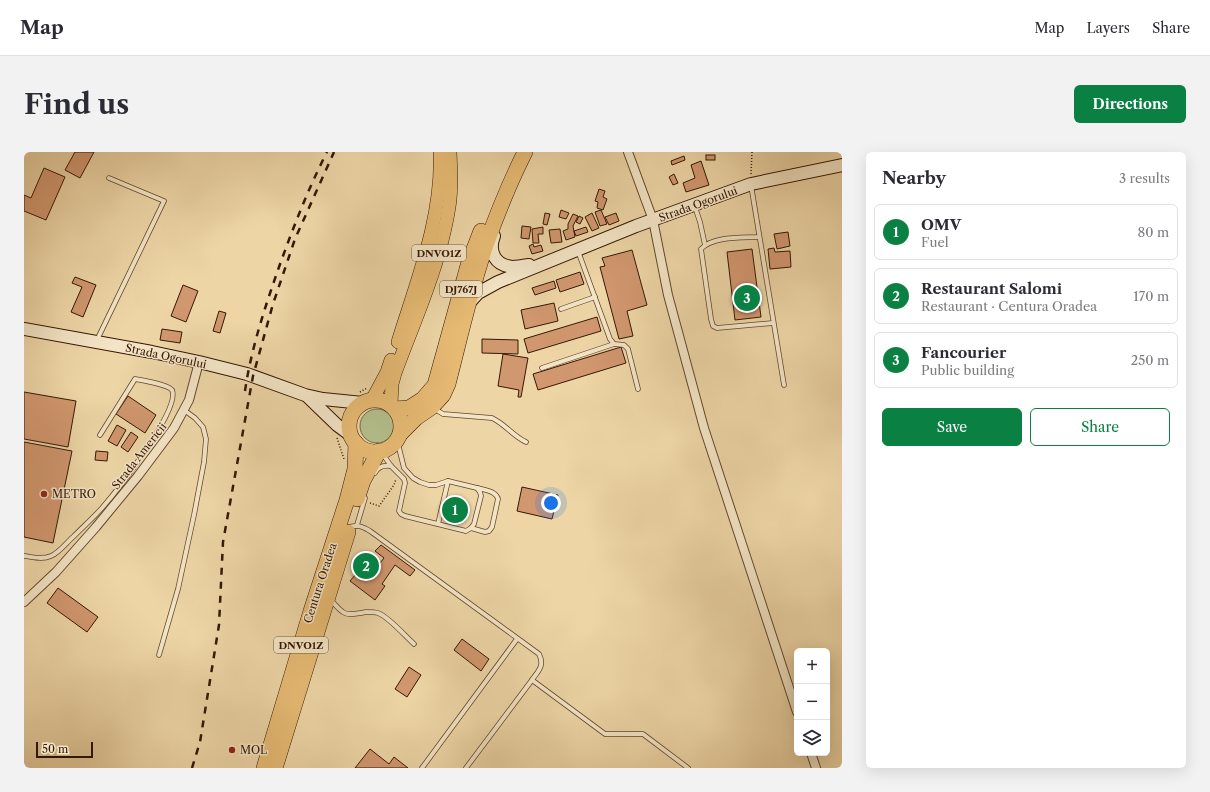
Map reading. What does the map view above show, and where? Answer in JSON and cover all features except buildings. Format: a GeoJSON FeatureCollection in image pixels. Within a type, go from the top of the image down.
{"type":"FeatureCollection","features":[{"type":"Feature","properties":{"kind":"highway","name":"DJ767J"},"geometry":{"type":"LineString","coordinates":[[393,407],[409,408],[423,399],[435,385],[448,333],[469,262],[491,206],[517,152]]}},
{"type":"Feature","properties":{"kind":"highway","name":"DJ767J"},"geometry":{"type":"LineString","coordinates":[[399,437],[416,418],[432,407],[443,395],[448,384],[486,245],[511,180],[525,152]]}},
{"type":"Feature","properties":{"kind":"highway"},"geometry":{"type":"LineString","coordinates":[[367,401],[379,400],[393,407]]}},
{"type":"Feature","properties":{"kind":"highway","name":"DNVO1Z"},"geometry":{"type":"LineString","coordinates":[[354,440],[350,429],[352,414],[357,408],[367,401]]}},
{"type":"Feature","properties":{"kind":"highway","name":"DNVO1Z"},"geometry":{"type":"LineString","coordinates":[[380,451],[392,446],[399,437],[401,427],[399,414],[393,407]]}},
{"type":"Feature","properties":{"kind":"highway"},"geometry":{"type":"LineString","coordinates":[[354,440],[367,450],[380,451]]}},
{"type":"Feature","properties":{"kind":"highway","name":"Centura Oradea"},"geometry":{"type":"LineString","coordinates":[[264,768],[311,611],[347,500],[355,469],[354,440]]}},
{"type":"Feature","properties":{"kind":"highway","name":"Centura Oradea"},"geometry":{"type":"LineString","coordinates":[[275,768],[328,596],[356,526],[363,481],[380,451]]}},
{"type":"Feature","properties":{"kind":"main road","name":"DNVO1Z"},"geometry":{"type":"LineString","coordinates":[[367,401],[387,372],[425,256],[438,200],[441,172],[440,152]]}},
{"type":"Feature","properties":{"kind":"main road","name":"DNVO1Z"},"geometry":{"type":"LineString","coordinates":[[393,407],[392,384],[437,260],[444,234],[449,206],[451,178],[450,152]]}},
{"type":"Feature","properties":{"kind":"street","name":"Strada Ogorului"},"geometry":{"type":"LineString","coordinates":[[525,152],[522,168],[492,243],[492,254],[501,264],[513,267],[536,264]]}},
{"type":"Feature","properties":{"kind":"street"},"geometry":{"type":"LineString","coordinates":[[628,152],[653,220],[668,295],[704,428],[794,703]]}},
{"type":"Feature","properties":{"kind":"street","name":"Strada Ogorului"},"geometry":{"type":"LineString","coordinates":[[448,333],[455,325],[462,299],[474,286],[487,280],[558,257],[751,184],[842,165]]}},
{"type":"Feature","properties":{"kind":"street","name":"Strada Ogorului"},"geometry":{"type":"LineString","coordinates":[[469,304],[478,293],[498,282],[558,257]]}},
{"type":"Feature","properties":{"kind":"street","name":"Strada Ogorului"},"geometry":{"type":"LineString","coordinates":[[24,328],[200,362],[247,374],[305,395],[324,399],[367,401]]}},
{"type":"Feature","properties":{"kind":"street","name":"Strada Americii"},"geometry":{"type":"LineString","coordinates":[[24,602],[56,572],[138,476],[174,428],[189,400],[200,362]]}},
{"type":"Feature","properties":{"kind":"street","name":"Strada Ogorului"},"geometry":{"type":"LineString","coordinates":[[305,395],[320,407],[354,440]]}},
{"type":"Feature","properties":{"kind":"street"},"geometry":{"type":"LineString","coordinates":[[812,756],[816,768]]}},
{"type":"Feature","properties":{"kind":"lane"},"geometry":{"type":"LineString","coordinates":[[96,342],[164,201],[108,178]]}},
{"type":"Feature","properties":{"kind":"lane"},"geometry":{"type":"LineString","coordinates":[[751,184],[784,385]]}},
{"type":"Feature","properties":{"kind":"lane"},"geometry":{"type":"LineString","coordinates":[[694,205],[700,222],[705,245]]}},
{"type":"Feature","properties":{"kind":"lane"},"geometry":{"type":"LineString","coordinates":[[759,237],[718,240],[705,245],[701,249],[710,319],[713,326],[717,328],[773,324]]}},
{"type":"Feature","properties":{"kind":"lane"},"geometry":{"type":"LineString","coordinates":[[577,250],[610,339],[614,344]]}},
{"type":"Feature","properties":{"kind":"lane"},"geometry":{"type":"LineString","coordinates":[[561,309],[595,297]]}},
{"type":"Feature","properties":{"kind":"lane"},"geometry":{"type":"LineString","coordinates":[[542,368],[614,344],[624,345],[628,349],[638,388]]}},
{"type":"Feature","properties":{"kind":"lane"},"geometry":{"type":"LineString","coordinates":[[24,556],[41,558],[52,556],[102,508],[130,473],[159,430],[170,408],[173,398],[172,390],[164,386],[135,379],[100,435]]}},
{"type":"Feature","properties":{"kind":"lane"},"geometry":{"type":"LineString","coordinates":[[432,407],[443,414],[492,418],[499,421],[526,442]]}},
{"type":"Feature","properties":{"kind":"lane"},"geometry":{"type":"LineString","coordinates":[[159,656],[178,589],[204,462],[206,439],[203,427],[195,418],[184,410]]}},
{"type":"Feature","properties":{"kind":"lane"},"geometry":{"type":"LineString","coordinates":[[399,437],[404,468],[413,478],[428,485],[448,482],[495,493],[498,496],[490,531],[485,532],[471,528]]}},
{"type":"Feature","properties":{"kind":"lane"},"geometry":{"type":"LineString","coordinates":[[380,451],[391,466],[404,479],[405,483],[399,511],[405,516],[466,531],[474,524],[481,496],[477,488]]}},
{"type":"Feature","properties":{"kind":"lane"},"geometry":{"type":"LineString","coordinates":[[373,477],[376,470],[382,466],[391,466]]}},
{"type":"Feature","properties":{"kind":"lane"},"geometry":{"type":"LineString","coordinates":[[438,524],[448,482]]}},
{"type":"Feature","properties":{"kind":"lane"},"geometry":{"type":"LineString","coordinates":[[368,490],[356,526],[539,654],[542,660],[542,665],[532,680],[466,768]]}},
{"type":"Feature","properties":{"kind":"lane"},"geometry":{"type":"LineString","coordinates":[[328,596],[343,612],[350,615],[378,612],[386,617],[414,644]]}},
{"type":"Feature","properties":{"kind":"lane"},"geometry":{"type":"LineString","coordinates":[[422,768],[518,639]]}},
{"type":"Feature","properties":{"kind":"lane"},"geometry":{"type":"LineString","coordinates":[[532,680],[605,734],[643,734],[688,768]]}},
{"type":"Feature","properties":{"kind":"path"},"geometry":{"type":"LineString","coordinates":[[751,184],[752,152]]}},
{"type":"Feature","properties":{"kind":"green space"},"geometry":{"type":"Polygon","coordinates":[[[374,409],[380,409],[384,410],[391,416],[394,426],[393,433],[387,440],[380,443],[374,443],[370,442],[363,436],[360,429],[360,423],[361,419],[367,412],[374,409]]]}},
{"type":"Feature","properties":{"kind":"railway"},"geometry":{"type":"LineString","coordinates":[[245,391],[255,344],[274,282],[301,209],[327,152]]}},
{"type":"Feature","properties":{"kind":"railway"},"geometry":{"type":"LineString","coordinates":[[192,768],[200,742],[219,625],[223,542],[253,376],[273,304],[295,239],[334,152]]}},
{"type":"Feature","properties":{"kind":"place","name":"Fancourier"},"geometry":{"type":"Point","coordinates":[747,298]}},
{"type":"Feature","properties":{"kind":"place","name":"METRO"},"geometry":{"type":"Point","coordinates":[44,494]}},
{"type":"Feature","properties":{"kind":"place","name":"OMV"},"geometry":{"type":"Point","coordinates":[455,510]}},
{"type":"Feature","properties":{"kind":"place","name":"Restaurant Salomi"},"geometry":{"type":"Point","coordinates":[366,566]}},
{"type":"Feature","properties":{"kind":"place","name":"MOL"},"geometry":{"type":"Point","coordinates":[232,750]}}]}
